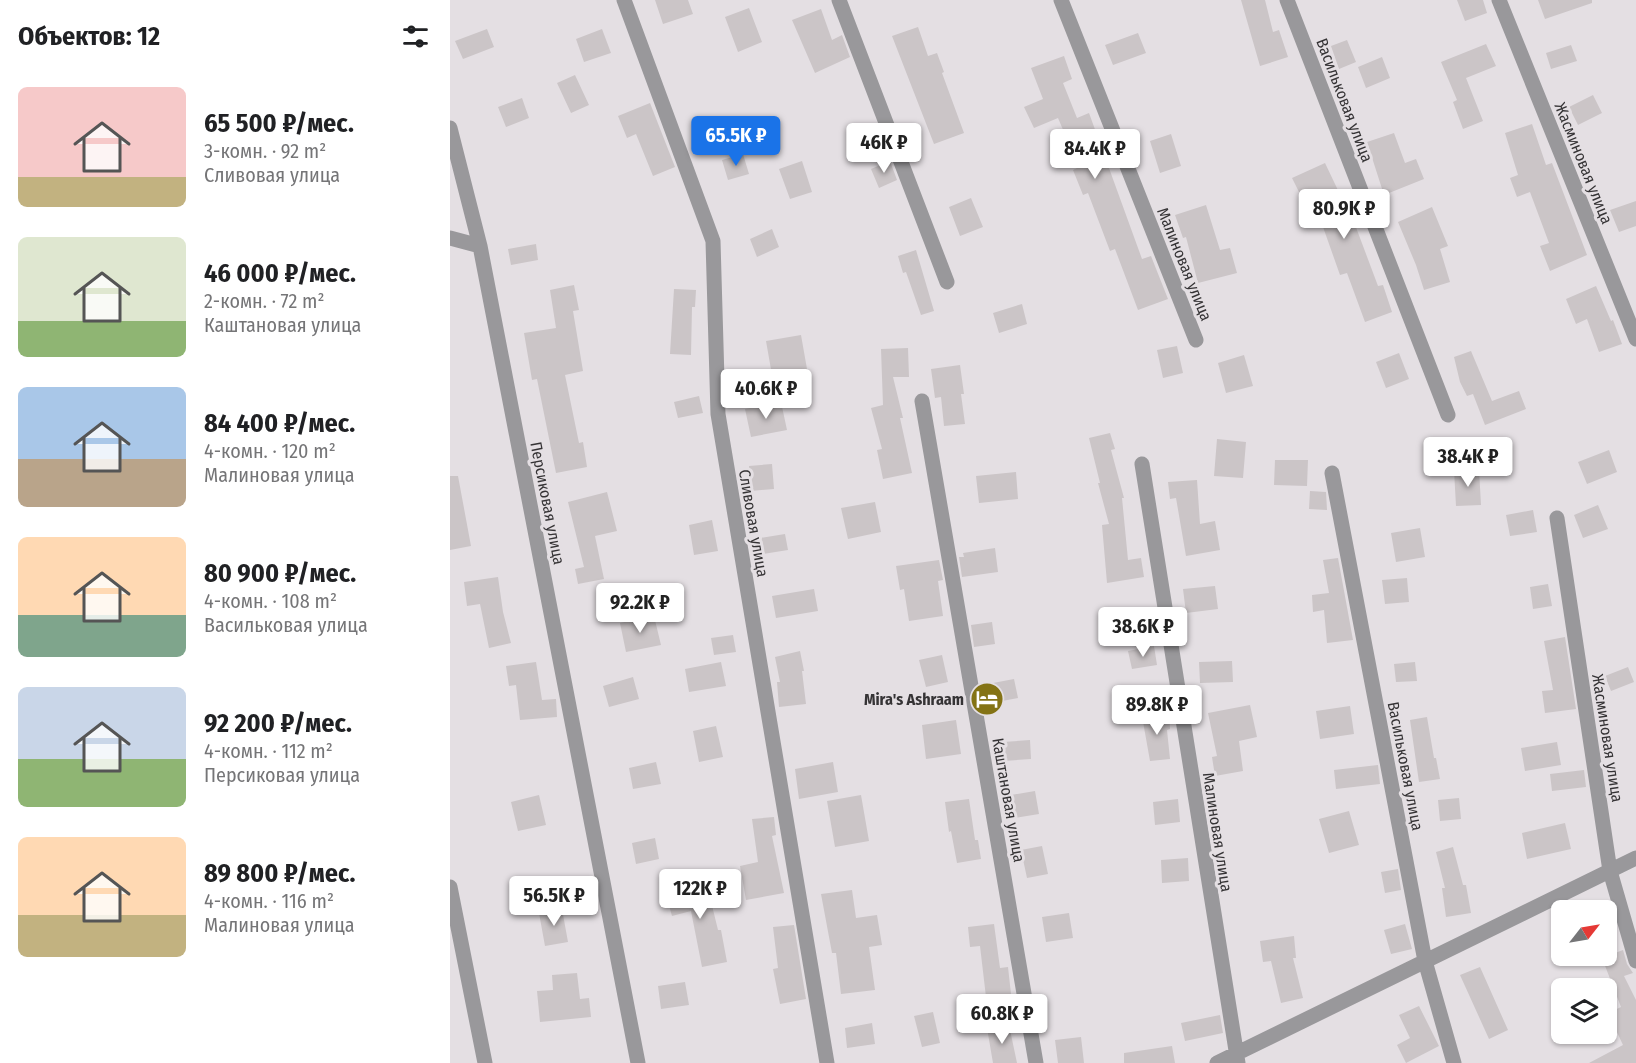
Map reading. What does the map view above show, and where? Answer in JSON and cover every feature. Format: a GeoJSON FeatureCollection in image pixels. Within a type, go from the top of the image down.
{"type":"FeatureCollection","features":[{"type":"Feature","properties":{"kind":"street","name":"Сливовая улица"},"geometry":{"type":"LineString","coordinates":[[624,0],[713,241],[718,414],[827,1063]]}},
{"type":"Feature","properties":{"kind":"street"},"geometry":{"type":"LineString","coordinates":[[839,0],[947,282]]}},
{"type":"Feature","properties":{"kind":"street","name":"Малиновая улица"},"geometry":{"type":"LineString","coordinates":[[1061,0],[1196,340]]}},
{"type":"Feature","properties":{"kind":"street","name":"Васильковая улица"},"geometry":{"type":"LineString","coordinates":[[1287,0],[1448,415]]}},
{"type":"Feature","properties":{"kind":"street","name":"Жасминовая улица"},"geometry":{"type":"LineString","coordinates":[[1499,0],[1636,339]]}},
{"type":"Feature","properties":{"kind":"street","name":"Персиковая улица"},"geometry":{"type":"LineString","coordinates":[[450,128],[480,246],[638,1063]]}},
{"type":"Feature","properties":{"kind":"street"},"geometry":{"type":"LineString","coordinates":[[450,238],[480,246]]}},
{"type":"Feature","properties":{"kind":"street","name":"Каштановая улица"},"geometry":{"type":"LineString","coordinates":[[922,401],[1036,1063]]}},
{"type":"Feature","properties":{"kind":"street","name":"Малиновая улица"},"geometry":{"type":"LineString","coordinates":[[1143,464],[1236,1059]]}},
{"type":"Feature","properties":{"kind":"street","name":"Васильковая улица"},"geometry":{"type":"LineString","coordinates":[[1332,473],[1425,961],[1454,1063]]}},
{"type":"Feature","properties":{"kind":"street","name":"Жасминовая улица"},"geometry":{"type":"LineString","coordinates":[[1557,518],[1611,871],[1636,961]]}},
{"type":"Feature","properties":{"kind":"street"},"geometry":{"type":"LineString","coordinates":[[1217,1063],[1236,1059],[1425,961],[1636,858]]}},
{"type":"Feature","properties":{"kind":"street"},"geometry":{"type":"LineString","coordinates":[[450,886],[485,1063]]}},
{"type":"Feature","properties":{"kind":"building"},"geometry":{"type":"Polygon","coordinates":[[[655,0],[688,0],[693,14],[663,24],[655,0]]]}},
{"type":"Feature","properties":{"kind":"building"},"geometry":{"type":"Polygon","coordinates":[[[1241,0],[1265,0],[1273,32],[1279,30],[1288,57],[1260,66],[1241,0]]]}},
{"type":"Feature","properties":{"kind":"building"},"geometry":{"type":"Polygon","coordinates":[[[1457,0],[1483,0],[1487,13],[1465,21],[1457,0]]]}},
{"type":"Feature","properties":{"kind":"building"},"geometry":{"type":"Polygon","coordinates":[[[1538,0],[1592,0],[1592,3],[1545,19],[1538,0]]]}},
{"type":"Feature","properties":{"kind":"building"},"geometry":{"type":"Polygon","coordinates":[[[749,8],[762,42],[738,52],[725,17],[749,8]]]}},
{"type":"Feature","properties":{"kind":"building"},"geometry":{"type":"Polygon","coordinates":[[[821,9],[832,40],[842,35],[850,57],[815,73],[792,20],[821,9]]]}},
{"type":"Feature","properties":{"kind":"building"},"geometry":{"type":"Polygon","coordinates":[[[918,27],[928,56],[937,53],[964,133],[934,144],[892,36],[918,27]]]}},
{"type":"Feature","properties":{"kind":"building"},"geometry":{"type":"Polygon","coordinates":[[[487,29],[494,47],[463,59],[455,41],[487,29]]]}},
{"type":"Feature","properties":{"kind":"building"},"geometry":{"type":"Polygon","coordinates":[[[602,29],[611,53],[584,62],[576,39],[602,29]]]}},
{"type":"Feature","properties":{"kind":"building"},"geometry":{"type":"Polygon","coordinates":[[[1138,33],[1146,53],[1113,65],[1105,45],[1138,33]]]}},
{"type":"Feature","properties":{"kind":"building"},"geometry":{"type":"Polygon","coordinates":[[[1347,40],[1356,62],[1339,69],[1331,46],[1347,40]]]}},
{"type":"Feature","properties":{"kind":"building"},"geometry":{"type":"Polygon","coordinates":[[[1486,44],[1496,66],[1466,78],[1483,121],[1463,129],[1453,102],[1457,100],[1441,62],[1486,44]]]}},
{"type":"Feature","properties":{"kind":"building"},"geometry":{"type":"Polygon","coordinates":[[[1571,45],[1577,61],[1551,69],[1546,53],[1571,45]]]}},
{"type":"Feature","properties":{"kind":"building"},"geometry":{"type":"Polygon","coordinates":[[[1064,56],[1072,79],[1063,83],[1077,118],[1089,113],[1142,259],[1151,256],[1168,299],[1138,310],[1115,249],[1110,251],[1088,193],[1083,195],[1073,170],[1079,167],[1058,118],[1034,128],[1024,107],[1043,99],[1031,68],[1064,56]]]}},
{"type":"Feature","properties":{"kind":"building"},"geometry":{"type":"Polygon","coordinates":[[[1382,57],[1390,78],[1366,88],[1358,67],[1382,57]]]}},
{"type":"Feature","properties":{"kind":"building"},"geometry":{"type":"Polygon","coordinates":[[[575,75],[589,105],[571,113],[557,83],[575,75]]]}},
{"type":"Feature","properties":{"kind":"building"},"geometry":{"type":"Polygon","coordinates":[[[1593,95],[1602,113],[1578,125],[1569,107],[1593,95]]]}},
{"type":"Feature","properties":{"kind":"building"},"geometry":{"type":"Polygon","coordinates":[[[522,98],[529,118],[506,127],[498,107],[522,98]]]}},
{"type":"Feature","properties":{"kind":"building"},"geometry":{"type":"Polygon","coordinates":[[[650,103],[675,167],[653,176],[636,134],[627,138],[618,116],[650,103]]]}},
{"type":"Feature","properties":{"kind":"building"},"geometry":{"type":"Polygon","coordinates":[[[1532,124],[1546,165],[1552,163],[1587,255],[1550,271],[1540,246],[1549,243],[1530,192],[1517,197],[1510,178],[1518,175],[1505,133],[1532,124]]]}},
{"type":"Feature","properties":{"kind":"building"},"geometry":{"type":"Polygon","coordinates":[[[1394,133],[1405,163],[1416,159],[1424,179],[1384,195],[1367,142],[1394,133]]]}},
{"type":"Feature","properties":{"kind":"building"},"geometry":{"type":"Polygon","coordinates":[[[1171,134],[1181,166],[1160,173],[1150,141],[1171,134]]]}},
{"type":"Feature","properties":{"kind":"building"},"geometry":{"type":"Polygon","coordinates":[[[743,154],[749,174],[728,180],[722,160],[743,154]]]}},
{"type":"Feature","properties":{"kind":"building"},"geometry":{"type":"Polygon","coordinates":[[[802,161],[812,192],[790,199],[779,169],[802,161]]]}},
{"type":"Feature","properties":{"kind":"building"},"geometry":{"type":"Polygon","coordinates":[[[890,161],[897,180],[879,188],[871,169],[890,161]]]}},
{"type":"Feature","properties":{"kind":"building"},"geometry":{"type":"Polygon","coordinates":[[[1325,163],[1345,205],[1352,202],[1359,221],[1354,222],[1378,286],[1383,285],[1392,312],[1365,322],[1347,273],[1340,275],[1311,193],[1302,198],[1292,178],[1325,163]]]}},
{"type":"Feature","properties":{"kind":"building"},"geometry":{"type":"Polygon","coordinates":[[[971,198],[983,227],[960,236],[949,207],[971,198]]]}},
{"type":"Feature","properties":{"kind":"building"},"geometry":{"type":"Polygon","coordinates":[[[1636,201],[1636,226],[1619,232],[1610,210],[1636,201]]]}},
{"type":"Feature","properties":{"kind":"building"},"geometry":{"type":"Polygon","coordinates":[[[1206,205],[1220,250],[1230,248],[1237,273],[1198,283],[1186,237],[1183,238],[1175,215],[1206,205]]]}},
{"type":"Feature","properties":{"kind":"building"},"geometry":{"type":"Polygon","coordinates":[[[1432,207],[1448,246],[1440,249],[1450,282],[1424,290],[1398,222],[1432,207]]]}},
{"type":"Feature","properties":{"kind":"building"},"geometry":{"type":"Polygon","coordinates":[[[772,229],[779,247],[757,257],[750,239],[772,229]]]}},
{"type":"Feature","properties":{"kind":"building"},"geometry":{"type":"Polygon","coordinates":[[[536,244],[538,260],[511,265],[508,249],[536,244]]]}},
{"type":"Feature","properties":{"kind":"building"},"geometry":{"type":"Polygon","coordinates":[[[916,250],[934,311],[921,315],[898,256],[916,250]]]}},
{"type":"Feature","properties":{"kind":"building"},"geometry":{"type":"Polygon","coordinates":[[[574,285],[579,310],[573,311],[583,371],[565,375],[579,443],[583,442],[587,467],[556,473],[537,379],[532,380],[524,333],[556,328],[550,290],[574,285]]]}},
{"type":"Feature","properties":{"kind":"building"},"geometry":{"type":"Polygon","coordinates":[[[1596,286],[1622,344],[1599,352],[1587,319],[1576,324],[1566,299],[1596,286]]]}},
{"type":"Feature","properties":{"kind":"building"},"geometry":{"type":"Polygon","coordinates":[[[674,289],[696,290],[695,307],[692,307],[691,355],[670,354],[674,289]]]}},
{"type":"Feature","properties":{"kind":"building"},"geometry":{"type":"Polygon","coordinates":[[[1022,304],[1027,324],[999,333],[993,313],[1022,304]]]}},
{"type":"Feature","properties":{"kind":"building"},"geometry":{"type":"Polygon","coordinates":[[[801,335],[807,369],[772,375],[766,341],[801,335]]]}},
{"type":"Feature","properties":{"kind":"building"},"geometry":{"type":"Polygon","coordinates":[[[1177,346],[1183,373],[1163,378],[1157,350],[1177,346]]]}},
{"type":"Feature","properties":{"kind":"building"},"geometry":{"type":"Polygon","coordinates":[[[908,348],[909,377],[893,377],[903,418],[900,418],[912,473],[883,479],[877,450],[882,449],[871,408],[883,405],[881,349],[908,348]]]}},
{"type":"Feature","properties":{"kind":"building"},"geometry":{"type":"Polygon","coordinates":[[[1471,351],[1492,401],[1519,391],[1526,409],[1485,425],[1473,394],[1467,396],[1460,382],[1454,357],[1471,351]]]}},
{"type":"Feature","properties":{"kind":"building"},"geometry":{"type":"Polygon","coordinates":[[[1399,353],[1409,379],[1386,388],[1376,362],[1399,353]]]}},
{"type":"Feature","properties":{"kind":"building"},"geometry":{"type":"Polygon","coordinates":[[[1244,355],[1253,386],[1226,393],[1218,363],[1244,355]]]}},
{"type":"Feature","properties":{"kind":"building"},"geometry":{"type":"Polygon","coordinates":[[[960,365],[965,424],[944,426],[941,397],[935,398],[931,369],[960,365]]]}},
{"type":"Feature","properties":{"kind":"building"},"geometry":{"type":"Polygon","coordinates":[[[699,396],[703,413],[678,418],[674,402],[699,396]]]}},
{"type":"Feature","properties":{"kind":"building"},"geometry":{"type":"Polygon","coordinates":[[[781,402],[787,430],[751,437],[745,409],[781,402]]]}},
{"type":"Feature","properties":{"kind":"building"},"geometry":{"type":"Polygon","coordinates":[[[1110,433],[1115,449],[1111,450],[1124,498],[1122,498],[1128,560],[1141,558],[1144,577],[1107,583],[1102,525],[1109,524],[1089,438],[1110,433]]]}},
{"type":"Feature","properties":{"kind":"building"},"geometry":{"type":"Polygon","coordinates":[[[1217,439],[1246,442],[1243,478],[1214,476],[1217,439]]]}},
{"type":"Feature","properties":{"kind":"building"},"geometry":{"type":"Polygon","coordinates":[[[1609,450],[1617,472],[1587,484],[1578,462],[1609,450]]]}},
{"type":"Feature","properties":{"kind":"building"},"geometry":{"type":"Polygon","coordinates":[[[1275,460],[1308,460],[1307,486],[1274,485],[1275,460]]]}},
{"type":"Feature","properties":{"kind":"building"},"geometry":{"type":"Polygon","coordinates":[[[772,464],[774,489],[751,491],[749,466],[772,464]]]}},
{"type":"Feature","properties":{"kind":"building"},"geometry":{"type":"Polygon","coordinates":[[[1479,469],[1481,505],[1456,506],[1454,470],[1479,469]]]}},
{"type":"Feature","properties":{"kind":"building"},"geometry":{"type":"Polygon","coordinates":[[[1016,472],[1018,499],[979,503],[976,476],[1016,472]]]}},
{"type":"Feature","properties":{"kind":"building"},"geometry":{"type":"Polygon","coordinates":[[[450,476],[458,476],[471,546],[450,550],[450,476]]]}},
{"type":"Feature","properties":{"kind":"building"},"geometry":{"type":"Polygon","coordinates":[[[1197,480],[1200,524],[1215,521],[1220,550],[1186,556],[1176,498],[1170,499],[1168,482],[1197,480]]]}},
{"type":"Feature","properties":{"kind":"building"},"geometry":{"type":"Polygon","coordinates":[[[1310,491],[1326,492],[1327,510],[1309,509],[1310,491]]]}},
{"type":"Feature","properties":{"kind":"building"},"geometry":{"type":"Polygon","coordinates":[[[607,492],[617,531],[595,536],[604,579],[578,584],[575,569],[584,567],[568,502],[607,492]]]}},
{"type":"Feature","properties":{"kind":"building"},"geometry":{"type":"Polygon","coordinates":[[[875,502],[881,532],[848,539],[841,508],[875,502]]]}},
{"type":"Feature","properties":{"kind":"building"},"geometry":{"type":"Polygon","coordinates":[[[1598,505],[1608,529],[1583,538],[1574,515],[1598,505]]]}},
{"type":"Feature","properties":{"kind":"building"},"geometry":{"type":"Polygon","coordinates":[[[1533,510],[1537,532],[1510,536],[1506,515],[1533,510]]]}},
{"type":"Feature","properties":{"kind":"building"},"geometry":{"type":"Polygon","coordinates":[[[712,520],[718,551],[694,555],[689,525],[712,520]]]}},
{"type":"Feature","properties":{"kind":"building"},"geometry":{"type":"Polygon","coordinates":[[[1420,528],[1425,557],[1396,562],[1391,533],[1420,528]]]}},
{"type":"Feature","properties":{"kind":"building"},"geometry":{"type":"Polygon","coordinates":[[[785,534],[788,550],[763,554],[760,538],[785,534]]]}},
{"type":"Feature","properties":{"kind":"building"},"geometry":{"type":"Polygon","coordinates":[[[995,548],[998,572],[962,577],[959,557],[964,557],[963,553],[995,548]]]}},
{"type":"Feature","properties":{"kind":"building"},"geometry":{"type":"Polygon","coordinates":[[[1338,558],[1353,640],[1327,643],[1324,610],[1313,612],[1312,595],[1329,593],[1323,560],[1338,558]]]}},
{"type":"Feature","properties":{"kind":"building"},"geometry":{"type":"Polygon","coordinates":[[[939,560],[943,580],[938,581],[943,616],[909,621],[904,589],[900,590],[896,566],[939,560]]]}},
{"type":"Feature","properties":{"kind":"building"},"geometry":{"type":"Polygon","coordinates":[[[498,577],[503,612],[511,643],[489,648],[480,604],[467,606],[464,582],[498,577]]]}},
{"type":"Feature","properties":{"kind":"building"},"geometry":{"type":"Polygon","coordinates":[[[1407,578],[1409,602],[1385,604],[1382,580],[1407,578]]]}},
{"type":"Feature","properties":{"kind":"building"},"geometry":{"type":"Polygon","coordinates":[[[1548,584],[1552,606],[1533,609],[1530,587],[1548,584]]]}},
{"type":"Feature","properties":{"kind":"building"},"geometry":{"type":"Polygon","coordinates":[[[1215,586],[1218,609],[1186,613],[1183,589],[1215,586]]]}},
{"type":"Feature","properties":{"kind":"building"},"geometry":{"type":"Polygon","coordinates":[[[814,589],[818,611],[776,618],[772,596],[814,589]]]}},
{"type":"Feature","properties":{"kind":"building"},"geometry":{"type":"Polygon","coordinates":[[[654,616],[661,645],[626,652],[620,623],[654,616]]]}},
{"type":"Feature","properties":{"kind":"building"},"geometry":{"type":"Polygon","coordinates":[[[992,622],[995,644],[974,647],[971,625],[992,622]]]}},
{"type":"Feature","properties":{"kind":"building"},"geometry":{"type":"Polygon","coordinates":[[[733,635],[736,652],[714,655],[711,638],[733,635]]]}},
{"type":"Feature","properties":{"kind":"building"},"geometry":{"type":"Polygon","coordinates":[[[1565,637],[1576,709],[1545,713],[1542,691],[1553,690],[1544,641],[1565,637]]]}},
{"type":"Feature","properties":{"kind":"building"},"geometry":{"type":"Polygon","coordinates":[[[1154,646],[1157,665],[1132,669],[1128,651],[1154,646]]]}},
{"type":"Feature","properties":{"kind":"building"},"geometry":{"type":"Polygon","coordinates":[[[800,651],[806,704],[779,707],[777,682],[780,682],[775,657],[800,651]]]}},
{"type":"Feature","properties":{"kind":"building"},"geometry":{"type":"Polygon","coordinates":[[[942,655],[948,682],[926,687],[919,660],[942,655]]]}},
{"type":"Feature","properties":{"kind":"building"},"geometry":{"type":"Polygon","coordinates":[[[1232,661],[1233,682],[1200,683],[1199,662],[1232,661]]]}},
{"type":"Feature","properties":{"kind":"building"},"geometry":{"type":"Polygon","coordinates":[[[536,662],[542,700],[556,699],[557,717],[520,720],[516,685],[509,686],[506,666],[536,662]]]}},
{"type":"Feature","properties":{"kind":"building"},"geometry":{"type":"Polygon","coordinates":[[[721,662],[726,686],[689,692],[685,669],[721,662]]]}},
{"type":"Feature","properties":{"kind":"building"},"geometry":{"type":"Polygon","coordinates":[[[1415,662],[1417,681],[1396,682],[1394,664],[1415,662]]]}},
{"type":"Feature","properties":{"kind":"building"},"geometry":{"type":"Polygon","coordinates":[[[1628,667],[1634,682],[1611,691],[1605,676],[1628,667]]]}},
{"type":"Feature","properties":{"kind":"building"},"geometry":{"type":"Polygon","coordinates":[[[633,677],[639,699],[609,707],[603,686],[633,677]]]}},
{"type":"Feature","properties":{"kind":"building"},"geometry":{"type":"Polygon","coordinates":[[[1014,679],[1018,698],[997,702],[993,683],[1014,679]]]}},
{"type":"Feature","properties":{"kind":"building"},"geometry":{"type":"Polygon","coordinates":[[[1250,705],[1257,737],[1239,741],[1243,771],[1215,776],[1212,757],[1217,756],[1208,713],[1250,705]]]}},
{"type":"Feature","properties":{"kind":"building"},"geometry":{"type":"Polygon","coordinates":[[[1350,706],[1354,734],[1320,739],[1316,711],[1350,706]]]}},
{"type":"Feature","properties":{"kind":"building"},"geometry":{"type":"Polygon","coordinates":[[[1169,713],[1170,729],[1167,730],[1170,759],[1150,761],[1142,716],[1169,713]]]}},
{"type":"Feature","properties":{"kind":"building"},"geometry":{"type":"Polygon","coordinates":[[[1427,717],[1440,779],[1419,782],[1410,720],[1427,717]]]}},
{"type":"Feature","properties":{"kind":"building"},"geometry":{"type":"Polygon","coordinates":[[[956,720],[961,754],[926,759],[922,725],[956,720]]]}},
{"type":"Feature","properties":{"kind":"building"},"geometry":{"type":"Polygon","coordinates":[[[716,726],[723,757],[699,762],[693,731],[716,726]]]}},
{"type":"Feature","properties":{"kind":"building"},"geometry":{"type":"Polygon","coordinates":[[[1030,740],[1031,759],[1004,761],[1003,742],[1030,740]]]}},
{"type":"Feature","properties":{"kind":"building"},"geometry":{"type":"Polygon","coordinates":[[[1557,742],[1561,765],[1525,771],[1521,748],[1557,742]]]}},
{"type":"Feature","properties":{"kind":"building"},"geometry":{"type":"Polygon","coordinates":[[[656,762],[661,784],[633,789],[629,768],[656,762]]]}},
{"type":"Feature","properties":{"kind":"building"},"geometry":{"type":"Polygon","coordinates":[[[833,762],[838,792],[799,799],[795,769],[833,762]]]}},
{"type":"Feature","properties":{"kind":"building"},"geometry":{"type":"Polygon","coordinates":[[[1378,765],[1380,784],[1336,789],[1334,770],[1378,765]]]}},
{"type":"Feature","properties":{"kind":"building"},"geometry":{"type":"Polygon","coordinates":[[[1584,770],[1586,787],[1552,791],[1550,774],[1584,770]]]}},
{"type":"Feature","properties":{"kind":"building"},"geometry":{"type":"Polygon","coordinates":[[[1035,791],[1039,814],[1015,818],[1011,795],[1035,791]]]}},
{"type":"Feature","properties":{"kind":"building"},"geometry":{"type":"Polygon","coordinates":[[[539,795],[546,825],[518,831],[511,802],[539,795]]]}},
{"type":"Feature","properties":{"kind":"building"},"geometry":{"type":"Polygon","coordinates":[[[861,795],[869,841],[835,847],[827,801],[861,795]]]}},
{"type":"Feature","properties":{"kind":"building"},"geometry":{"type":"Polygon","coordinates":[[[1459,798],[1461,819],[1440,821],[1438,800],[1459,798]]]}},
{"type":"Feature","properties":{"kind":"building"},"geometry":{"type":"Polygon","coordinates":[[[969,799],[975,840],[978,840],[981,859],[957,863],[951,831],[949,832],[945,802],[969,799]]]}},
{"type":"Feature","properties":{"kind":"building"},"geometry":{"type":"Polygon","coordinates":[[[1178,799],[1180,822],[1155,825],[1153,802],[1178,799]]]}},
{"type":"Feature","properties":{"kind":"building"},"geometry":{"type":"Polygon","coordinates":[[[1349,811],[1359,845],[1329,853],[1319,819],[1349,811]]]}},
{"type":"Feature","properties":{"kind":"building"},"geometry":{"type":"Polygon","coordinates":[[[774,817],[776,835],[772,836],[784,893],[746,900],[740,866],[758,862],[752,819],[774,817]]]}},
{"type":"Feature","properties":{"kind":"building"},"geometry":{"type":"Polygon","coordinates":[[[1565,823],[1571,849],[1527,859],[1522,833],[1565,823]]]}},
{"type":"Feature","properties":{"kind":"building"},"geometry":{"type":"Polygon","coordinates":[[[655,838],[659,859],[636,864],[632,843],[655,838]]]}},
{"type":"Feature","properties":{"kind":"building"},"geometry":{"type":"Polygon","coordinates":[[[1042,846],[1048,874],[1027,878],[1021,850],[1042,846]]]}},
{"type":"Feature","properties":{"kind":"building"},"geometry":{"type":"Polygon","coordinates":[[[1453,847],[1463,885],[1466,885],[1471,913],[1446,917],[1442,888],[1445,888],[1436,852],[1453,847]]]}},
{"type":"Feature","properties":{"kind":"building"},"geometry":{"type":"Polygon","coordinates":[[[1188,858],[1189,881],[1162,883],[1161,860],[1188,858]]]}},
{"type":"Feature","properties":{"kind":"building"},"geometry":{"type":"Polygon","coordinates":[[[1398,869],[1401,890],[1385,893],[1381,872],[1398,869]]]}},
{"type":"Feature","properties":{"kind":"building"},"geometry":{"type":"Polygon","coordinates":[[[706,881],[718,930],[721,930],[727,962],[702,967],[691,911],[672,916],[665,891],[706,881]]]}},
{"type":"Feature","properties":{"kind":"building"},"geometry":{"type":"Polygon","coordinates":[[[852,890],[856,918],[877,915],[882,945],[869,947],[875,990],[841,994],[836,953],[832,953],[821,894],[852,890]]]}},
{"type":"Feature","properties":{"kind":"building"},"geometry":{"type":"Polygon","coordinates":[[[562,909],[568,942],[545,946],[539,913],[562,909]]]}},
{"type":"Feature","properties":{"kind":"building"},"geometry":{"type":"Polygon","coordinates":[[[1069,913],[1073,938],[1046,942],[1042,917],[1069,913]]]}},
{"type":"Feature","properties":{"kind":"building"},"geometry":{"type":"Polygon","coordinates":[[[994,924],[1000,968],[1008,967],[1011,994],[986,997],[980,946],[970,947],[968,927],[994,924]]]}},
{"type":"Feature","properties":{"kind":"building"},"geometry":{"type":"Polygon","coordinates":[[[1405,924],[1412,949],[1391,954],[1384,930],[1405,924]]]}},
{"type":"Feature","properties":{"kind":"building"},"geometry":{"type":"Polygon","coordinates":[[[794,925],[806,999],[780,1004],[773,969],[778,968],[773,927],[794,925]]]}},
{"type":"Feature","properties":{"kind":"building"},"geometry":{"type":"Polygon","coordinates":[[[1294,936],[1296,958],[1293,958],[1303,998],[1281,1003],[1271,961],[1263,962],[1260,941],[1294,936]]]}},
{"type":"Feature","properties":{"kind":"building"},"geometry":{"type":"Polygon","coordinates":[[[1623,950],[1627,964],[1633,973],[1624,976],[1636,1000],[1636,1063],[1589,1063],[1623,1045],[1617,1032],[1617,1009],[1621,1007],[1617,997],[1617,978],[1610,978],[1605,966],[1617,966],[1617,952],[1623,950]]]}},
{"type":"Feature","properties":{"kind":"building"},"geometry":{"type":"Polygon","coordinates":[[[1480,967],[1508,1030],[1489,1039],[1460,975],[1480,967]]]}},
{"type":"Feature","properties":{"kind":"building"},"geometry":{"type":"Polygon","coordinates":[[[577,973],[580,999],[589,998],[591,1017],[540,1022],[537,991],[553,990],[552,975],[577,973]]]}},
{"type":"Feature","properties":{"kind":"building"},"geometry":{"type":"Polygon","coordinates":[[[685,982],[689,1005],[661,1009],[658,986],[685,982]]]}},
{"type":"Feature","properties":{"kind":"building"},"geometry":{"type":"Polygon","coordinates":[[[1419,1006],[1439,1046],[1406,1063],[1397,1045],[1410,1038],[1399,1015],[1419,1006]]]}},
{"type":"Feature","properties":{"kind":"building"},"geometry":{"type":"Polygon","coordinates":[[[933,1012],[940,1043],[922,1047],[914,1016],[933,1012]]]}},
{"type":"Feature","properties":{"kind":"building"},"geometry":{"type":"Polygon","coordinates":[[[1220,1015],[1223,1033],[1185,1041],[1181,1023],[1220,1015]]]}},
{"type":"Feature","properties":{"kind":"building"},"geometry":{"type":"Polygon","coordinates":[[[872,1023],[875,1044],[847,1048],[845,1028],[872,1023]]]}},
{"type":"Feature","properties":{"kind":"building"},"geometry":{"type":"Polygon","coordinates":[[[1009,1025],[1017,1063],[993,1063],[987,1028],[1009,1025]]]}},
{"type":"Feature","properties":{"kind":"building"},"geometry":{"type":"Polygon","coordinates":[[[1081,1037],[1084,1063],[1058,1063],[1055,1040],[1081,1037]]]}},
{"type":"Feature","properties":{"kind":"building"},"geometry":{"type":"Polygon","coordinates":[[[1172,1046],[1175,1063],[1124,1063],[1124,1053],[1172,1046]]]}},
{"type":"Feature","properties":{"kind":"place","name":"Mira's Ashraam"},"geometry":{"type":"Point","coordinates":[987,699]}}]}
